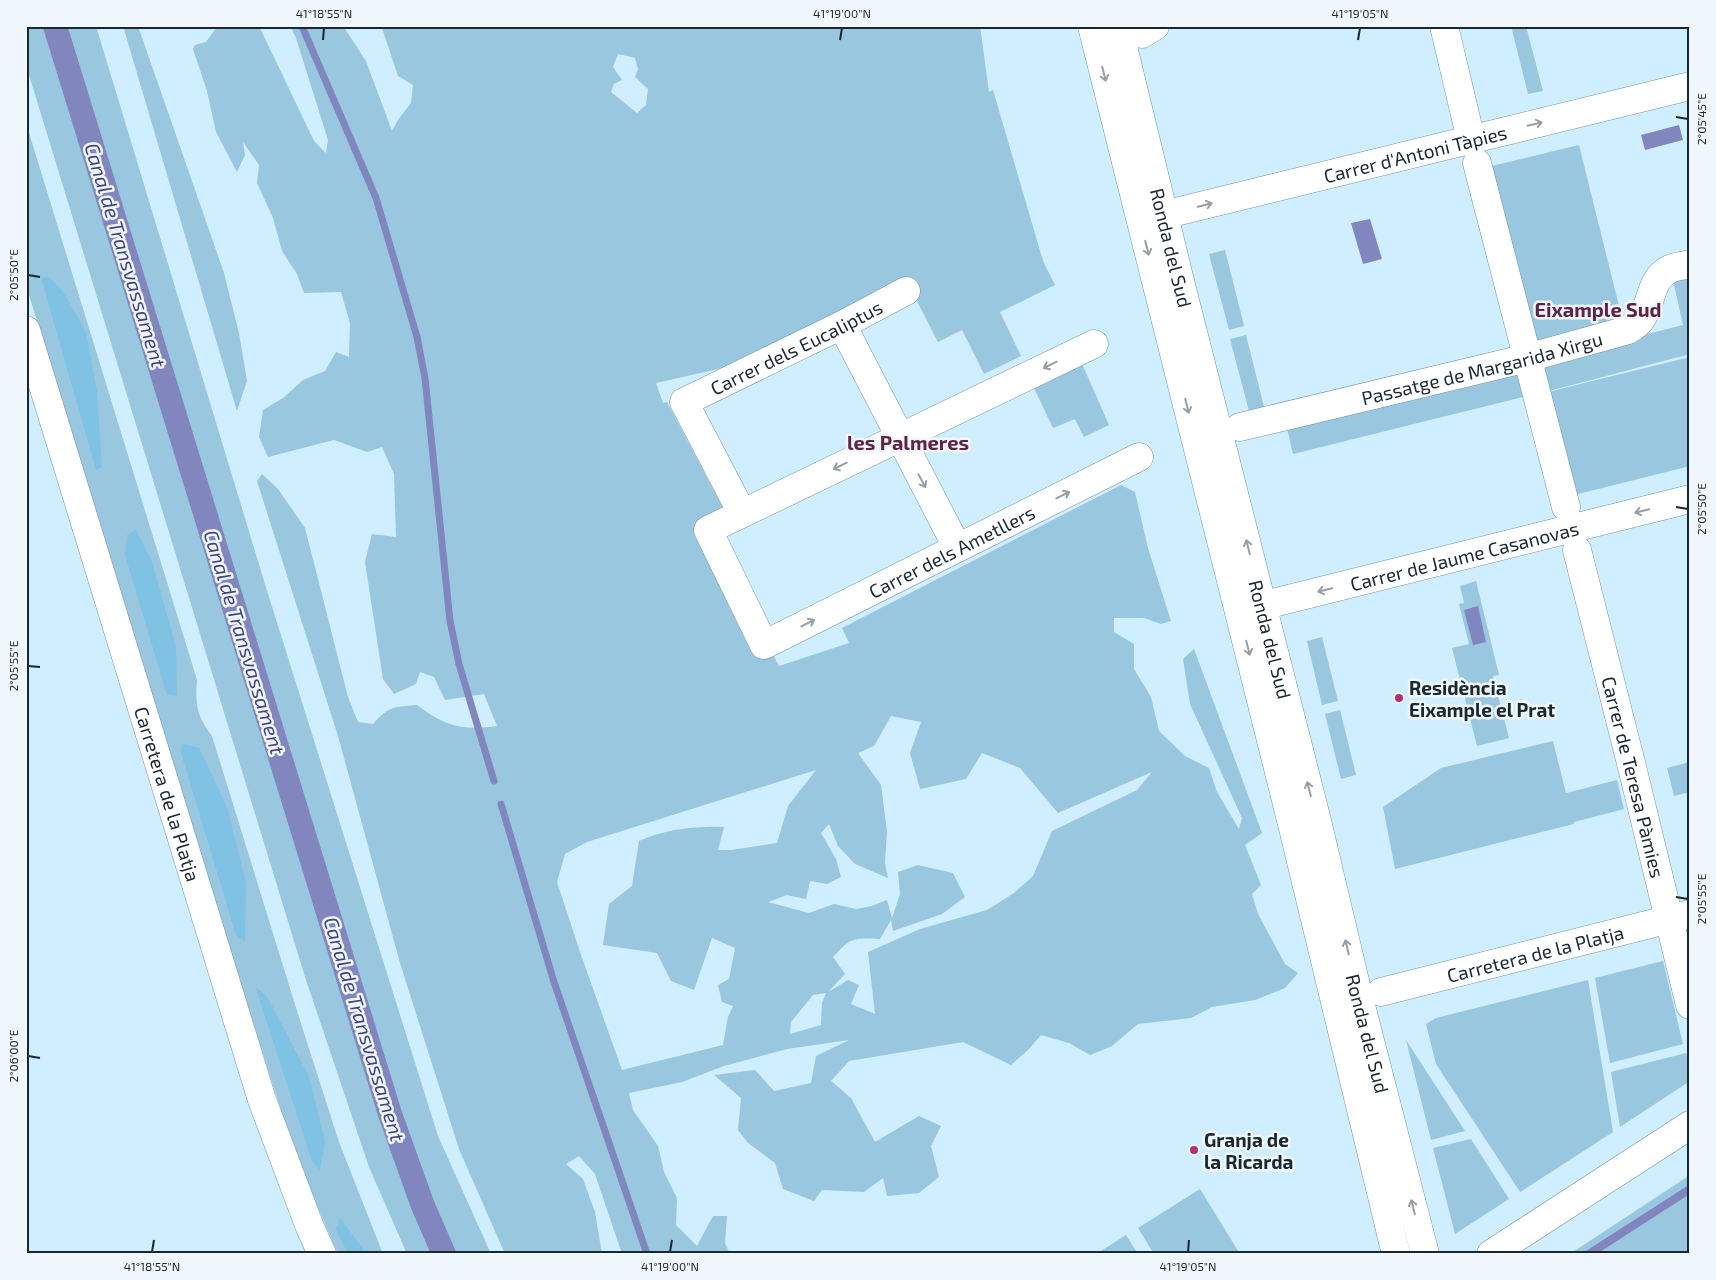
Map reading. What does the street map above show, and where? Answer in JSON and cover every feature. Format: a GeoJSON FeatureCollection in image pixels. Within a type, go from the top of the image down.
{"type":"FeatureCollection","features":[{"type":"Feature","properties":{"kind":"street","name":"Ronda del Sud"},"geometry":{"type":"LineString","coordinates":[[1092,26],[1153,218],[1251,609],[1335,996],[1396,1254]]}},
{"type":"Feature","properties":{"kind":"street"},"geometry":{"type":"LineString","coordinates":[[1444,26],[1468,127]]}},
{"type":"Feature","properties":{"kind":"street","name":"Ronda del Sud"},"geometry":{"type":"LineString","coordinates":[[1138,29],[1153,218]]}},
{"type":"Feature","properties":{"kind":"street","name":"Carrer d'Antoni Tàpies"},"geometry":{"type":"LineString","coordinates":[[1153,218],[1690,86]]}},
{"type":"Feature","properties":{"kind":"street"},"geometry":{"type":"LineString","coordinates":[[1477,163],[1566,507]]}},
{"type":"Feature","properties":{"kind":"street","name":"Passatge de Margarida Xirgu"},"geometry":{"type":"LineString","coordinates":[[1240,427],[1527,358],[1628,330],[1638,323],[1645,312],[1653,286],[1661,276],[1670,269],[1690,264]]}},
{"type":"Feature","properties":{"kind":"street","name":"Carrer dels Eucaliptus"},"geometry":{"type":"LineString","coordinates":[[742,513],[684,402],[842,325],[906,291]]}},
{"type":"Feature","properties":{"kind":"street"},"geometry":{"type":"LineString","coordinates":[[842,325],[957,547]]}},
{"type":"Feature","properties":{"kind":"street","name":"Carretera de la Platja"},"geometry":{"type":"LineString","coordinates":[[26,330],[262,1100],[309,1225],[322,1254]]}},
{"type":"Feature","properties":{"kind":"street"},"geometry":{"type":"LineString","coordinates":[[742,513],[1094,344]]}},
{"type":"Feature","properties":{"kind":"street","name":"Carrer dels Ametllers"},"geometry":{"type":"LineString","coordinates":[[742,513],[708,530],[764,645],[1138,457]]}},
{"type":"Feature","properties":{"kind":"street","name":"Carrer de Jaume Casanovas"},"geometry":{"type":"LineString","coordinates":[[1251,609],[1690,499]]}},
{"type":"Feature","properties":{"kind":"street","name":"Carrer de Teresa Pàmies"},"geometry":{"type":"LineString","coordinates":[[1577,550],[1679,917],[1690,1005]]}},
{"type":"Feature","properties":{"kind":"street","name":"Ronda del Sud"},"geometry":{"type":"LineString","coordinates":[[1251,609],[1315,812],[1359,998],[1425,1254]]}},
{"type":"Feature","properties":{"kind":"street","name":"Carretera de la Platja"},"geometry":{"type":"LineString","coordinates":[[1381,992],[1679,917]]}},
{"type":"Feature","properties":{"kind":"street"},"geometry":{"type":"LineString","coordinates":[[1491,1254],[1690,1125]]}},
{"type":"Feature","properties":{"kind":"shaded area"},"geometry":{"type":"Polygon","coordinates":[[[26,26],[96,26],[264,581],[438,1136],[491,1254],[407,1254],[369,1167],[305,977],[26,65],[26,26]]]}},
{"type":"Feature","properties":{"kind":"shaded area"},"geometry":{"type":"Polygon","coordinates":[[[123,26],[138,26],[224,273],[239,333],[247,381],[237,411],[123,26]]]}},
{"type":"Feature","properties":{"kind":"shaded area"},"geometry":{"type":"Polygon","coordinates":[[[259,26],[314,141],[326,153],[328,140],[296,38],[290,26],[343,26],[366,61],[392,131],[411,103],[413,85],[398,76],[382,28],[383,26],[980,26],[989,92],[993,90],[1043,261],[1055,285],[1000,312],[1021,356],[984,374],[962,330],[938,342],[905,278],[727,367],[656,383],[663,403],[667,402],[724,510],[703,520],[779,666],[849,643],[842,628],[1121,485],[1135,492],[1148,548],[1171,621],[1161,624],[1144,618],[1114,618],[1114,632],[1134,644],[1134,669],[1151,697],[1159,731],[1185,756],[1209,768],[1217,792],[1239,829],[1242,818],[1190,704],[1183,659],[1194,649],[1262,833],[1245,845],[1261,885],[1252,894],[1258,914],[1285,964],[1298,973],[1285,988],[1255,1000],[1212,1007],[1191,1018],[1138,1024],[1112,1046],[1090,1055],[1069,1043],[1041,1035],[1011,1065],[963,1042],[849,1061],[831,1081],[851,1098],[875,1142],[919,1116],[941,1126],[931,1146],[939,1177],[919,1193],[887,1196],[883,1178],[864,1192],[822,1190],[814,1201],[783,1189],[775,1163],[748,1143],[738,1130],[741,1098],[714,1075],[755,1070],[774,1091],[811,1083],[816,1056],[849,1040],[787,1049],[724,1066],[682,1082],[629,1093],[633,1110],[658,1146],[664,1172],[677,1198],[676,1225],[697,1246],[713,1216],[727,1216],[725,1243],[730,1254],[622,1254],[595,1174],[579,1156],[566,1164],[583,1179],[595,1212],[602,1254],[505,1254],[459,1149],[400,963],[338,736],[257,481],[262,474],[278,489],[305,528],[348,697],[358,722],[373,724],[392,708],[417,705],[436,718],[454,725],[474,728],[497,726],[484,694],[445,700],[434,677],[420,672],[416,684],[394,694],[383,679],[365,562],[372,534],[396,537],[394,474],[382,447],[367,452],[334,440],[268,457],[259,437],[263,410],[283,398],[303,380],[325,371],[336,352],[349,357],[350,323],[341,292],[304,293],[297,274],[282,251],[273,218],[257,183],[259,165],[243,142],[245,155],[237,172],[216,132],[207,91],[193,49],[195,45],[206,42],[216,28],[259,26]],[[618,54],[613,67],[622,80],[614,84],[611,92],[637,113],[646,105],[648,89],[635,77],[638,69],[635,58],[618,54]],[[891,716],[874,746],[858,753],[881,785],[887,832],[885,863],[888,878],[855,864],[838,846],[829,824],[821,833],[836,859],[841,877],[827,884],[810,881],[806,899],[787,895],[768,902],[809,913],[834,904],[856,909],[872,906],[887,900],[892,918],[900,894],[898,872],[918,865],[953,873],[965,897],[942,914],[893,931],[891,920],[880,939],[854,940],[844,946],[833,957],[845,974],[828,992],[848,980],[859,985],[851,1004],[875,1014],[868,952],[920,929],[987,910],[1014,893],[1033,876],[1052,831],[1137,790],[1152,772],[1058,813],[1020,768],[982,753],[966,779],[920,789],[910,753],[921,722],[891,716]],[[816,770],[587,842],[565,854],[557,882],[622,1070],[723,1045],[728,1017],[733,1006],[722,1002],[718,985],[729,979],[735,948],[712,938],[694,990],[671,981],[657,953],[603,945],[609,904],[632,886],[639,841],[649,837],[681,829],[724,827],[718,850],[731,850],[777,843],[788,806],[816,770]],[[826,993],[813,995],[791,1022],[790,1034],[821,1025],[822,1003],[826,993]]]}},
{"type":"Feature","properties":{"kind":"shaded area"},"geometry":{"type":"Polygon","coordinates":[[[1511,26],[1526,26],[1543,91],[1528,94],[1511,26]]]}},
{"type":"Feature","properties":{"kind":"shaded area"},"geometry":{"type":"Polygon","coordinates":[[[26,123],[197,680],[196,696],[198,710],[212,736],[339,1142],[383,1254],[338,1254],[296,1157],[237,972],[26,285],[26,123]]]}},
{"type":"Feature","properties":{"kind":"shaded area"},"geometry":{"type":"Polygon","coordinates":[[[1679,125],[1683,140],[1645,150],[1641,135],[1679,125]]]}},
{"type":"Feature","properties":{"kind":"shaded area"},"geometry":{"type":"Polygon","coordinates":[[[1579,145],[1623,322],[1536,344],[1492,166],[1579,145]]]}},
{"type":"Feature","properties":{"kind":"shaded area"},"geometry":{"type":"Polygon","coordinates":[[[1370,219],[1382,259],[1363,264],[1351,223],[1370,219]]]}},
{"type":"Feature","properties":{"kind":"shaded area"},"geometry":{"type":"Polygon","coordinates":[[[1225,250],[1244,326],[1229,330],[1209,254],[1225,250]]]}},
{"type":"Feature","properties":{"kind":"shaded area"},"geometry":{"type":"Polygon","coordinates":[[[1690,272],[1690,354],[1549,391],[1541,361],[1683,325],[1672,276],[1690,272]]]}},
{"type":"Feature","properties":{"kind":"shaded area"},"geometry":{"type":"Polygon","coordinates":[[[49,277],[64,293],[86,332],[97,392],[102,467],[96,470],[41,278],[49,277]]]}},
{"type":"Feature","properties":{"kind":"shaded area"},"geometry":{"type":"Polygon","coordinates":[[[1246,335],[1265,411],[1250,415],[1230,339],[1246,335]]]}},
{"type":"Feature","properties":{"kind":"shaded area"},"geometry":{"type":"Polygon","coordinates":[[[1690,357],[1690,466],[1574,495],[1548,392],[1690,357]]]}},
{"type":"Feature","properties":{"kind":"shaded area"},"geometry":{"type":"Polygon","coordinates":[[[1078,364],[1083,366],[1109,425],[1084,437],[1075,419],[1053,428],[1032,384],[1078,364]]]}},
{"type":"Feature","properties":{"kind":"shaded area"},"geometry":{"type":"Polygon","coordinates":[[[1516,370],[1523,397],[1293,454],[1287,428],[1516,370]]]}},
{"type":"Feature","properties":{"kind":"shaded area"},"geometry":{"type":"Polygon","coordinates":[[[136,530],[152,562],[176,647],[177,696],[167,695],[125,555],[127,535],[136,530]]]}},
{"type":"Feature","properties":{"kind":"shaded area"},"geometry":{"type":"Polygon","coordinates":[[[1476,581],[1499,675],[1493,676],[1509,738],[1477,746],[1452,648],[1469,644],[1459,604],[1464,603],[1460,586],[1476,581]]]}},
{"type":"Feature","properties":{"kind":"shaded area"},"geometry":{"type":"Polygon","coordinates":[[[1478,606],[1486,642],[1473,645],[1464,610],[1478,606]]]}},
{"type":"Feature","properties":{"kind":"shaded area"},"geometry":{"type":"Polygon","coordinates":[[[1322,637],[1338,701],[1322,705],[1307,641],[1322,637]]]}},
{"type":"Feature","properties":{"kind":"shaded area"},"geometry":{"type":"Polygon","coordinates":[[[1340,710],[1356,775],[1341,779],[1325,714],[1340,710]]]}},
{"type":"Feature","properties":{"kind":"shaded area"},"geometry":{"type":"Polygon","coordinates":[[[1553,741],[1566,793],[1617,780],[1624,809],[1574,822],[1574,824],[1395,869],[1383,807],[1441,768],[1553,741]]]}},
{"type":"Feature","properties":{"kind":"shaded area"},"geometry":{"type":"Polygon","coordinates":[[[182,744],[199,748],[227,807],[246,883],[245,942],[236,935],[181,753],[182,744]]]}},
{"type":"Feature","properties":{"kind":"shaded area"},"geometry":{"type":"Polygon","coordinates":[[[1690,762],[1690,792],[1674,796],[1667,768],[1690,762]]]}},
{"type":"Feature","properties":{"kind":"shaded area"},"geometry":{"type":"Polygon","coordinates":[[[1663,961],[1683,1044],[1610,1063],[1595,978],[1663,961]]]}},
{"type":"Feature","properties":{"kind":"shaded area"},"geometry":{"type":"Polygon","coordinates":[[[1588,980],[1613,1132],[1520,1192],[1436,1064],[1426,1024],[1436,1018],[1588,980]]]}},
{"type":"Feature","properties":{"kind":"shaded area"},"geometry":{"type":"Polygon","coordinates":[[[255,986],[268,998],[309,1077],[325,1142],[320,1170],[312,1161],[255,986]]]}},
{"type":"Feature","properties":{"kind":"shaded area"},"geometry":{"type":"Polygon","coordinates":[[[1406,1040],[1465,1131],[1431,1140],[1406,1040]]]}},
{"type":"Feature","properties":{"kind":"shaded area"},"geometry":{"type":"Polygon","coordinates":[[[1686,1053],[1690,1070],[1690,1081],[1620,1127],[1611,1072],[1686,1053]]]}},
{"type":"Feature","properties":{"kind":"shaded area"},"geometry":{"type":"Polygon","coordinates":[[[1471,1139],[1509,1199],[1455,1234],[1433,1148],[1471,1139]]]}},
{"type":"Feature","properties":{"kind":"shaded area"},"geometry":{"type":"Polygon","coordinates":[[[1690,1175],[1690,1184],[1581,1254],[1570,1254],[1690,1175]]]}},
{"type":"Feature","properties":{"kind":"shaded area"},"geometry":{"type":"Polygon","coordinates":[[[1690,1184],[1690,1194],[1597,1254],[1581,1254],[1690,1184]]]}},
{"type":"Feature","properties":{"kind":"shaded area"},"geometry":{"type":"Polygon","coordinates":[[[1200,1189],[1240,1254],[1154,1254],[1138,1228],[1200,1189]]]}},
{"type":"Feature","properties":{"kind":"shaded area"},"geometry":{"type":"Polygon","coordinates":[[[1690,1194],[1690,1254],[1597,1254],[1690,1194]]]}},
{"type":"Feature","properties":{"kind":"shaded area"},"geometry":{"type":"Polygon","coordinates":[[[340,1218],[366,1254],[348,1254],[336,1229],[340,1218]]]}},
{"type":"Feature","properties":{"kind":"shaded area"},"geometry":{"type":"Polygon","coordinates":[[[1126,1235],[1138,1254],[1096,1254],[1126,1235]]]}},
{"type":"Feature","properties":{"kind":"waterway","name":"Canal de Transvassament"},"geometry":{"type":"LineString","coordinates":[[55,26],[390,1114],[423,1206],[444,1254]]}},
{"type":"Feature","properties":{"kind":"waterway"},"geometry":{"type":"LineString","coordinates":[[302,26],[376,198],[417,337],[425,378],[450,621],[459,664],[494,781]]}},
{"type":"Feature","properties":{"kind":"waterway"},"geometry":{"type":"LineString","coordinates":[[501,804],[554,982],[647,1254]]}},
{"type":"Feature","properties":{"kind":"place","name":"Residència Eixample el Prat"},"geometry":{"type":"Point","coordinates":[1399,698]}},
{"type":"Feature","properties":{"kind":"place","name":"Granja de la Ricarda"},"geometry":{"type":"Point","coordinates":[1194,1150]}},
{"type":"Feature","properties":{"kind":"district","name":"Eixample Sud"},"geometry":{"type":"Point","coordinates":[1598,309]}},
{"type":"Feature","properties":{"kind":"district","name":"les Palmeres"},"geometry":{"type":"Point","coordinates":[908,442]}}]}
